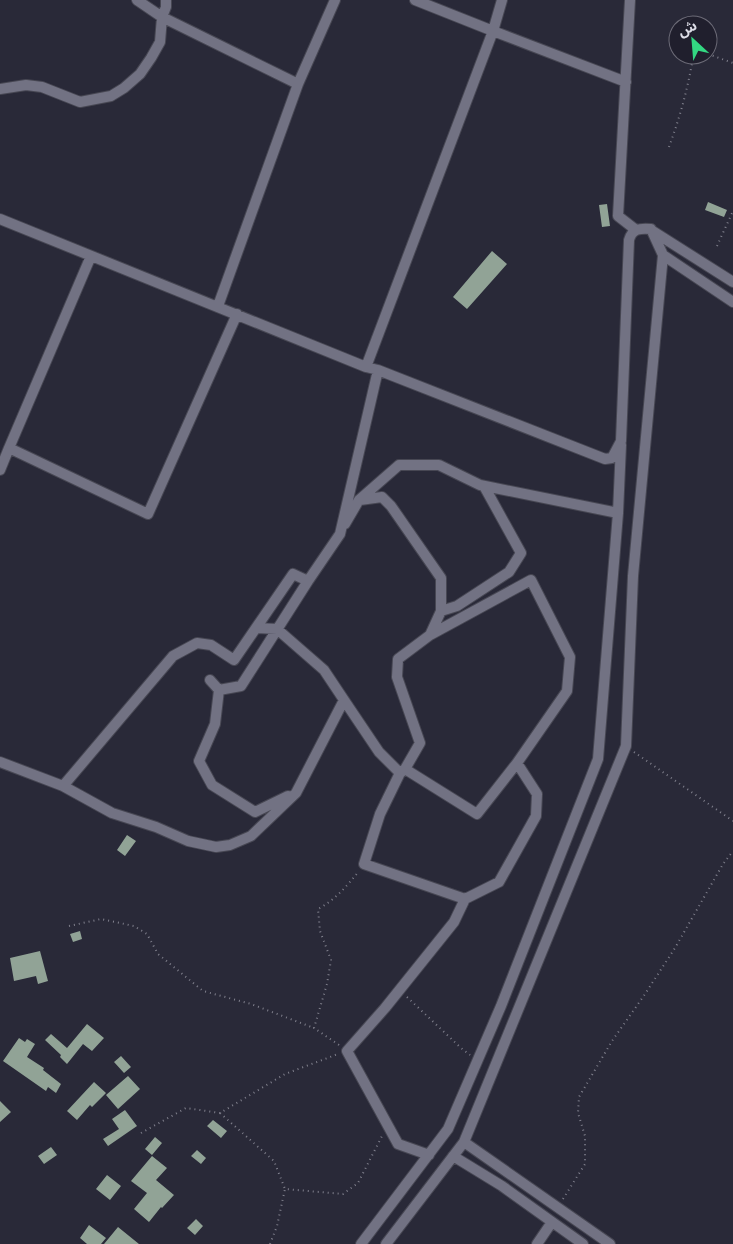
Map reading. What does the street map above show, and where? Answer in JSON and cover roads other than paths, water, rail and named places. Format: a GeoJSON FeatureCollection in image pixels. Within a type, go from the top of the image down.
{"type":"FeatureCollection","features":[{"type":"Feature","properties":{"kind":"street"},"geometry":{"type":"LineString","coordinates":[[136,0],[167,6],[298,84]]}},
{"type":"Feature","properties":{"kind":"street"},"geometry":{"type":"LineString","coordinates":[[218,306],[298,84],[335,0]]}},
{"type":"Feature","properties":{"kind":"street"},"geometry":{"type":"LineString","coordinates":[[415,0],[626,82]]}},
{"type":"Feature","properties":{"kind":"street"},"geometry":{"type":"LineString","coordinates":[[366,367],[493,31],[502,0]]}},
{"type":"Feature","properties":{"kind":"street"},"geometry":{"type":"LineString","coordinates":[[630,0],[618,216],[636,230]]}},
{"type":"Feature","properties":{"kind":"street"},"geometry":{"type":"LineString","coordinates":[[0,89],[26,85],[42,87],[80,102],[111,96],[140,74],[151,58],[160,42],[167,6]]}},
{"type":"Feature","properties":{"kind":"street"},"geometry":{"type":"LineString","coordinates":[[0,219],[366,367],[378,370],[605,459],[612,458],[621,441]]}},
{"type":"Feature","properties":{"kind":"street"},"geometry":{"type":"LineString","coordinates":[[386,1244],[464,1142],[626,746],[633,576],[662,256],[650,229]]}},
{"type":"Feature","properties":{"kind":"street"},"geometry":{"type":"LineString","coordinates":[[361,1244],[448,1129],[501,1006],[598,759],[618,513],[629,240],[631,233],[636,230],[650,229],[733,282]]}},
{"type":"Feature","properties":{"kind":"street"},"geometry":{"type":"LineString","coordinates":[[0,470],[91,256]]}},
{"type":"Feature","properties":{"kind":"street"},"geometry":{"type":"LineString","coordinates":[[662,256],[733,302]]}},
{"type":"Feature","properties":{"kind":"street"},"geometry":{"type":"LineString","coordinates":[[9,448],[148,514],[237,314]]}},
{"type":"Feature","properties":{"kind":"street"},"geometry":{"type":"LineString","coordinates":[[340,534],[378,370]]}},
{"type":"Feature","properties":{"kind":"street"},"geometry":{"type":"LineString","coordinates":[[219,690],[241,686],[340,534],[359,500],[399,465],[439,465],[484,486],[618,513]]}},
{"type":"Feature","properties":{"kind":"street"},"geometry":{"type":"LineString","coordinates":[[441,610],[457,606],[510,572],[521,553],[484,486]]}},
{"type":"Feature","properties":{"kind":"street"},"geometry":{"type":"LineString","coordinates":[[359,500],[382,497],[391,506],[442,578],[441,610],[430,635]]}},
{"type":"Feature","properties":{"kind":"street"},"geometry":{"type":"LineString","coordinates":[[63,786],[173,656],[198,643],[211,645],[234,660],[293,574],[308,581]]}},
{"type":"Feature","properties":{"kind":"street"},"geometry":{"type":"LineString","coordinates":[[257,628],[277,629],[324,670],[379,752],[402,771],[478,814],[517,763],[567,691],[570,657],[531,580],[430,635],[398,659],[397,677],[420,743],[402,771],[380,814],[364,864],[465,899]]}},
{"type":"Feature","properties":{"kind":"street"},"geometry":{"type":"LineString","coordinates":[[210,680],[219,690],[215,724],[200,761],[212,785],[254,812],[296,793]]}},
{"type":"Feature","properties":{"kind":"street"},"geometry":{"type":"LineString","coordinates":[[0,762],[63,786],[112,812],[156,827],[188,841],[216,847],[230,845],[250,836],[296,793],[344,700]]}},
{"type":"Feature","properties":{"kind":"street"},"geometry":{"type":"LineString","coordinates":[[429,1155],[398,1144],[347,1051],[400,990],[454,922],[465,899],[499,882],[536,816],[537,794],[517,763]]}},
{"type":"Feature","properties":{"kind":"street"},"geometry":{"type":"LineString","coordinates":[[464,1142],[610,1244]]}},
{"type":"Feature","properties":{"kind":"street"},"geometry":{"type":"LineString","coordinates":[[453,1156],[502,1186],[583,1244]]}},
{"type":"Feature","properties":{"kind":"street"},"geometry":{"type":"LineString","coordinates":[[537,1244],[552,1222]]}}]}
